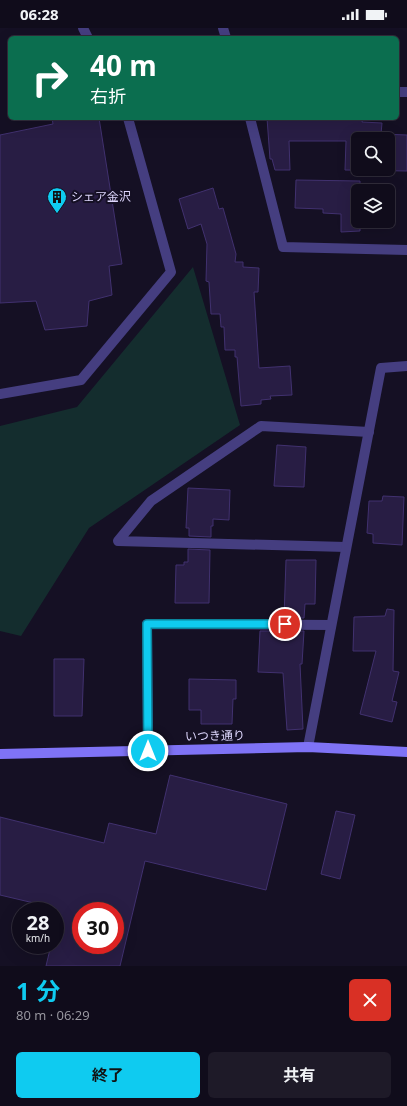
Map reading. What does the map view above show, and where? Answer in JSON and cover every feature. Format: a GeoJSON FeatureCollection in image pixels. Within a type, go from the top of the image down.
{"type":"FeatureCollection","features":[{"type":"Feature","properties":{"kind":"street"},"geometry":{"type":"LineString","coordinates":[[0,394],[81,380],[171,272],[129,120]]}},
{"type":"Feature","properties":{"kind":"street"},"geometry":{"type":"LineString","coordinates":[[251,120],[283,247],[407,250]]}},
{"type":"Feature","properties":{"kind":"street"},"geometry":{"type":"LineString","coordinates":[[308,747],[381,368],[407,366]]}},
{"type":"Feature","properties":{"kind":"street"},"geometry":{"type":"LineString","coordinates":[[346,546],[118,541],[151,501],[262,426],[368,432]]}},
{"type":"Feature","properties":{"kind":"street"},"geometry":{"type":"LineString","coordinates":[[148,751],[147,624],[331,625]]}},
{"type":"Feature","properties":{"kind":"street","name":"いつき通り"},"geometry":{"type":"LineString","coordinates":[[0,754],[308,747],[407,752]]}},
{"type":"Feature","properties":{"kind":"green space"},"geometry":{"type":"Polygon","coordinates":[[[193,267],[240,425],[89,528],[21,636],[0,631],[0,426],[77,407],[193,267]]]}},
{"type":"Feature","properties":{"kind":"building","name":"シェア金沢"},"geometry":{"type":"Polygon","coordinates":[[[52,120],[99,120],[122,264],[109,266],[112,295],[89,301],[87,326],[45,330],[36,301],[0,303],[0,135],[53,124],[52,120]]]}},
{"type":"Feature","properties":{"kind":"building"},"geometry":{"type":"Polygon","coordinates":[[[267,120],[362,120],[362,122],[382,123],[381,132],[351,132],[351,170],[345,170],[346,141],[289,141],[290,170],[275,170],[272,159],[270,159],[267,120]]]}},
{"type":"Feature","properties":{"kind":"building"},"geometry":{"type":"Polygon","coordinates":[[[395,135],[407,135],[407,171],[395,171],[395,135]]]}},
{"type":"Feature","properties":{"kind":"building"},"geometry":{"type":"Polygon","coordinates":[[[296,180],[360,181],[360,184],[351,184],[351,228],[360,228],[360,231],[341,232],[341,214],[323,213],[323,209],[295,208],[296,180]]]}},
{"type":"Feature","properties":{"kind":"building"},"geometry":{"type":"Polygon","coordinates":[[[213,188],[219,209],[223,208],[236,254],[235,262],[243,262],[243,267],[259,268],[258,292],[254,292],[259,368],[290,366],[292,395],[270,396],[271,399],[261,400],[261,404],[241,406],[237,357],[235,357],[235,350],[225,350],[224,327],[221,327],[220,314],[211,314],[209,282],[206,281],[207,244],[201,224],[188,229],[179,199],[213,188]]]}},
{"type":"Feature","properties":{"kind":"building"},"geometry":{"type":"Polygon","coordinates":[[[277,445],[306,447],[304,487],[274,486],[277,445]]]}},
{"type":"Feature","properties":{"kind":"building"},"geometry":{"type":"Polygon","coordinates":[[[188,488],[230,490],[229,520],[213,519],[213,526],[211,526],[211,537],[189,536],[189,528],[186,528],[188,488]]]}},
{"type":"Feature","properties":{"kind":"building"},"geometry":{"type":"Polygon","coordinates":[[[383,496],[404,497],[402,545],[373,543],[373,534],[367,533],[369,501],[382,501],[383,496]]]}},
{"type":"Feature","properties":{"kind":"building"},"geometry":{"type":"Polygon","coordinates":[[[188,549],[210,550],[209,603],[175,603],[176,565],[184,565],[184,562],[188,562],[188,549]]]}},
{"type":"Feature","properties":{"kind":"building"},"geometry":{"type":"Polygon","coordinates":[[[286,560],[316,560],[315,604],[305,604],[304,618],[284,618],[286,560]]]}},
{"type":"Feature","properties":{"kind":"building"},"geometry":{"type":"Polygon","coordinates":[[[387,609],[394,610],[393,671],[399,672],[392,701],[397,702],[392,722],[360,714],[376,651],[353,651],[354,617],[385,616],[387,609]]]}},
{"type":"Feature","properties":{"kind":"building"},"geometry":{"type":"Polygon","coordinates":[[[260,631],[304,631],[302,664],[300,664],[303,729],[287,730],[283,673],[258,672],[260,631]]]}},
{"type":"Feature","properties":{"kind":"building"},"geometry":{"type":"Polygon","coordinates":[[[54,659],[84,659],[82,716],[54,716],[54,659]]]}},
{"type":"Feature","properties":{"kind":"building"},"geometry":{"type":"Polygon","coordinates":[[[189,679],[236,680],[236,699],[233,699],[232,724],[201,724],[201,710],[189,710],[189,679]]]}},
{"type":"Feature","properties":{"kind":"building"},"geometry":{"type":"Polygon","coordinates":[[[170,775],[287,804],[266,890],[145,861],[124,949],[124,902],[72,902],[72,954],[123,954],[120,966],[46,966],[49,954],[64,954],[64,902],[30,902],[0,895],[0,817],[104,843],[109,823],[156,834],[170,775]]]}},
{"type":"Feature","properties":{"kind":"building"},"geometry":{"type":"Polygon","coordinates":[[[336,811],[355,815],[340,879],[321,874],[336,811]]]}},
{"type":"Feature","properties":{"kind":"place","name":"シェア金沢"},"geometry":{"type":"Point","coordinates":[57,214]}},
{"type":"Feature","properties":{"kind":"route"},"geometry":{"type":"LineString","coordinates":[[148,751],[147,624],[285,624]]}}]}
